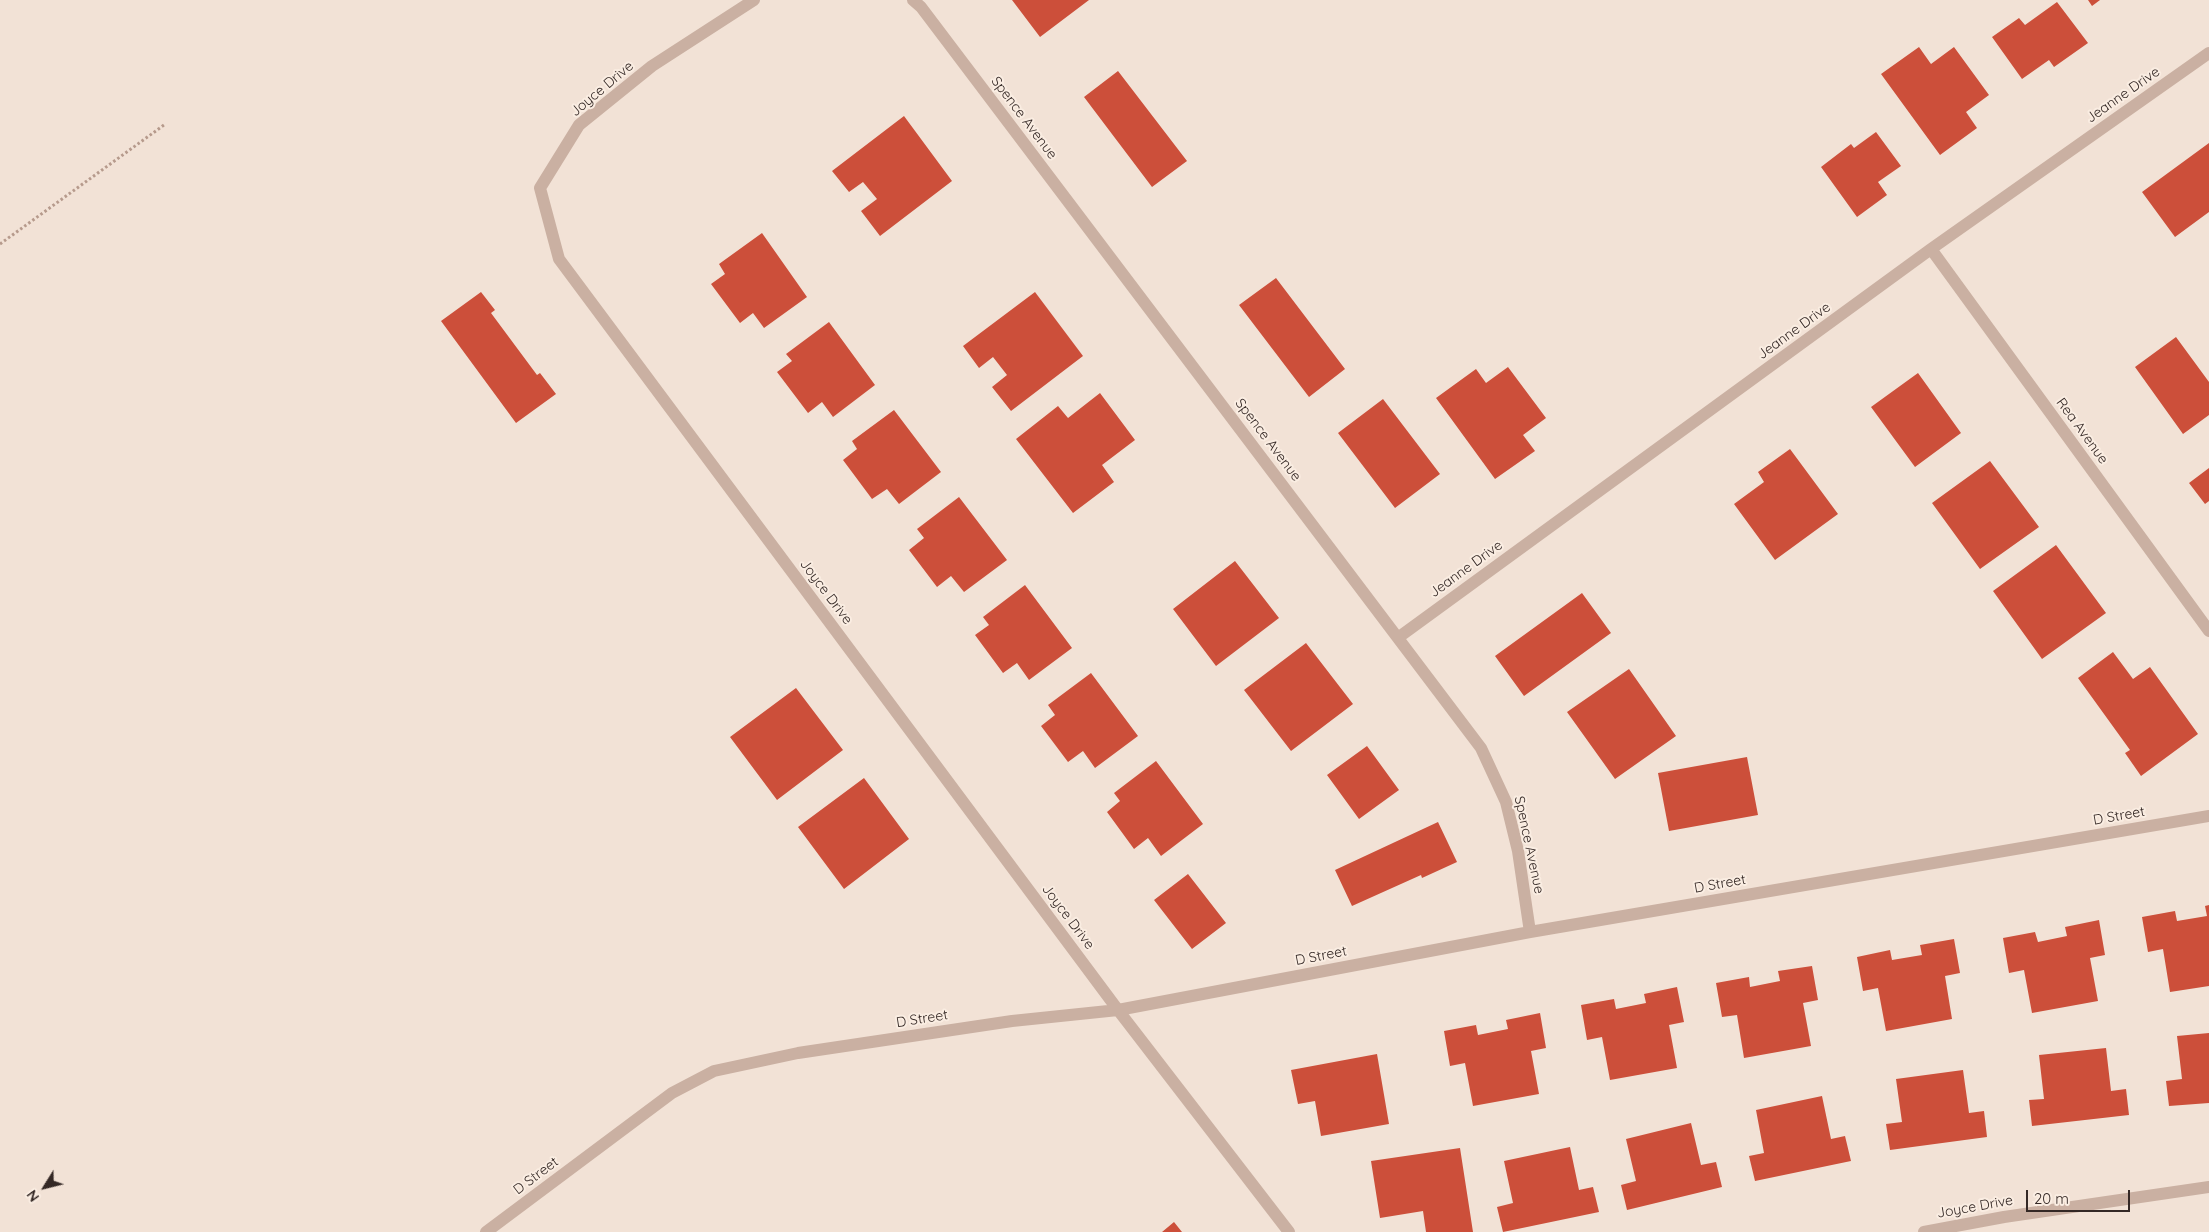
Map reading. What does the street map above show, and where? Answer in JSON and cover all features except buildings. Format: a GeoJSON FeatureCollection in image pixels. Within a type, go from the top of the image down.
{"type":"FeatureCollection","features":[{"type":"Feature","properties":{"kind":"street","name":"Joyce Drive"},"geometry":{"type":"LineString","coordinates":[[754,0],[652,66],[579,126],[540,188],[559,260],[1118,1010],[1289,1232]]}},
{"type":"Feature","properties":{"kind":"street","name":"Spence Avenue"},"geometry":{"type":"LineString","coordinates":[[913,0],[921,7],[1399,637],[1481,748],[1506,802],[1518,851],[1530,932]]}},
{"type":"Feature","properties":{"kind":"street","name":"Jeanne Drive"},"geometry":{"type":"LineString","coordinates":[[1399,637],[1931,249],[2209,53]]}},
{"type":"Feature","properties":{"kind":"street","name":"Rea Avenue"},"geometry":{"type":"LineString","coordinates":[[1931,249],[2209,631]]}},
{"type":"Feature","properties":{"kind":"street","name":"D Street"},"geometry":{"type":"LineString","coordinates":[[486,1232],[672,1093],[714,1071],[798,1053],[1012,1021],[1118,1010],[1530,932],[2209,816]]}},
{"type":"Feature","properties":{"kind":"street","name":"Joyce Drive"},"geometry":{"type":"LineString","coordinates":[[1924,1232],[2004,1216],[2209,1187]]}},
{"type":"Feature","properties":{"kind":"path"},"geometry":{"type":"LineString","coordinates":[[0,244],[164,125]]}}]}
